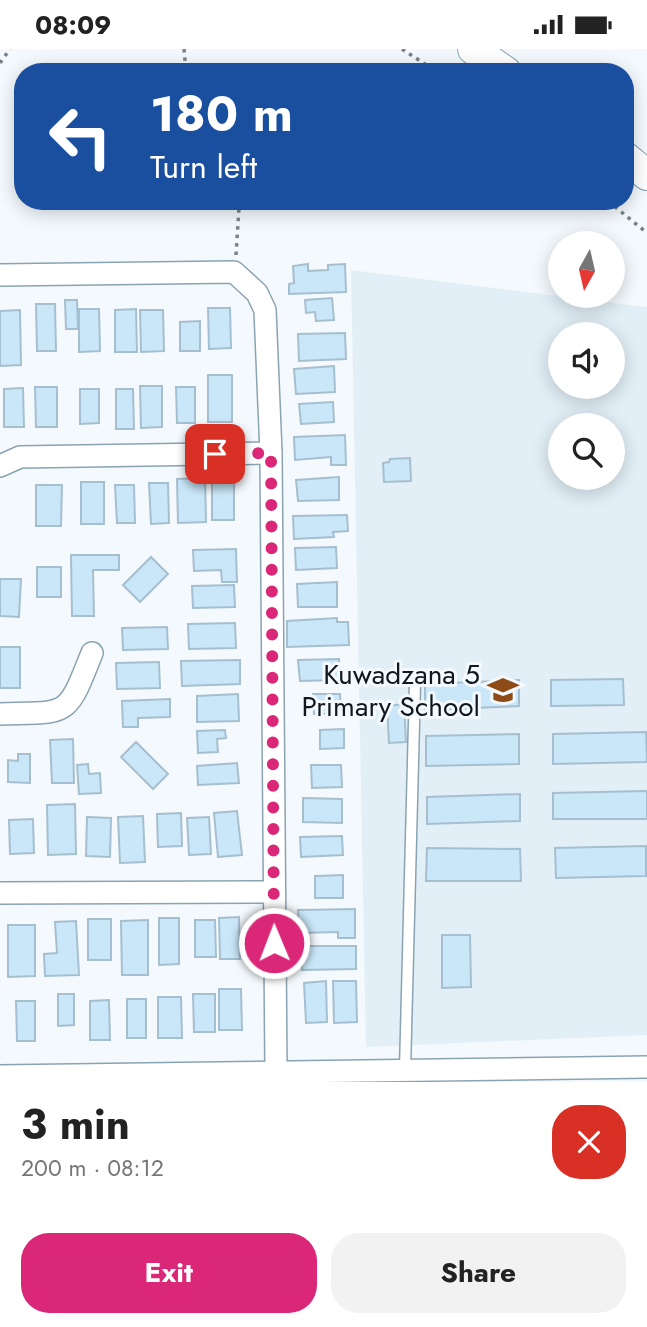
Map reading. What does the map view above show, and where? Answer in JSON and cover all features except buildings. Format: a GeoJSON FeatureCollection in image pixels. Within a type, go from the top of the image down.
{"type":"FeatureCollection","features":[{"type":"Feature","properties":{"kind":"street"},"geometry":{"type":"LineString","coordinates":[[473,49],[493,63]]}},
{"type":"Feature","properties":{"kind":"street"},"geometry":{"type":"LineString","coordinates":[[0,275],[234,272],[257,293],[265,310],[271,453],[276,1072]]}},
{"type":"Feature","properties":{"kind":"street"},"geometry":{"type":"LineString","coordinates":[[0,466],[20,457],[271,453]]}},
{"type":"Feature","properties":{"kind":"street"},"geometry":{"type":"LineString","coordinates":[[0,714],[53,713],[67,706],[75,697],[92,653]]}},
{"type":"Feature","properties":{"kind":"street"},"geometry":{"type":"LineString","coordinates":[[0,893],[273,892]]}},
{"type":"Feature","properties":{"kind":"street"},"geometry":{"type":"LineString","coordinates":[[0,1076],[27,1079],[276,1072],[647,1067]]}},
{"type":"Feature","properties":{"kind":"lane"},"geometry":{"type":"LineString","coordinates":[[405,1070],[415,684]]}},
{"type":"Feature","properties":{"kind":"path"},"geometry":{"type":"LineString","coordinates":[[0,63],[10,49]]}},
{"type":"Feature","properties":{"kind":"path"},"geometry":{"type":"LineString","coordinates":[[402,49],[423,63]]}},
{"type":"Feature","properties":{"kind":"path"},"geometry":{"type":"LineString","coordinates":[[234,272],[239,210]]}},
{"type":"Feature","properties":{"kind":"path"},"geometry":{"type":"LineString","coordinates":[[619,210],[647,233]]}},
{"type":"Feature","properties":{"kind":"shaded area","name":"Kuwadzana 5 Primary School"},"geometry":{"type":"Polygon","coordinates":[[[351,270],[548,295],[548,308],[625,308],[625,304],[647,307],[647,1035],[366,1047],[351,270]]]}},
{"type":"Feature","properties":{"kind":"place","name":"Kuwadzana 5 Primary School"},"geometry":{"type":"Point","coordinates":[503,690]}},
{"type":"Feature","properties":{"kind":"route"},"geometry":{"type":"LineString","coordinates":[[215,454],[271,453],[274,943]]}}]}
